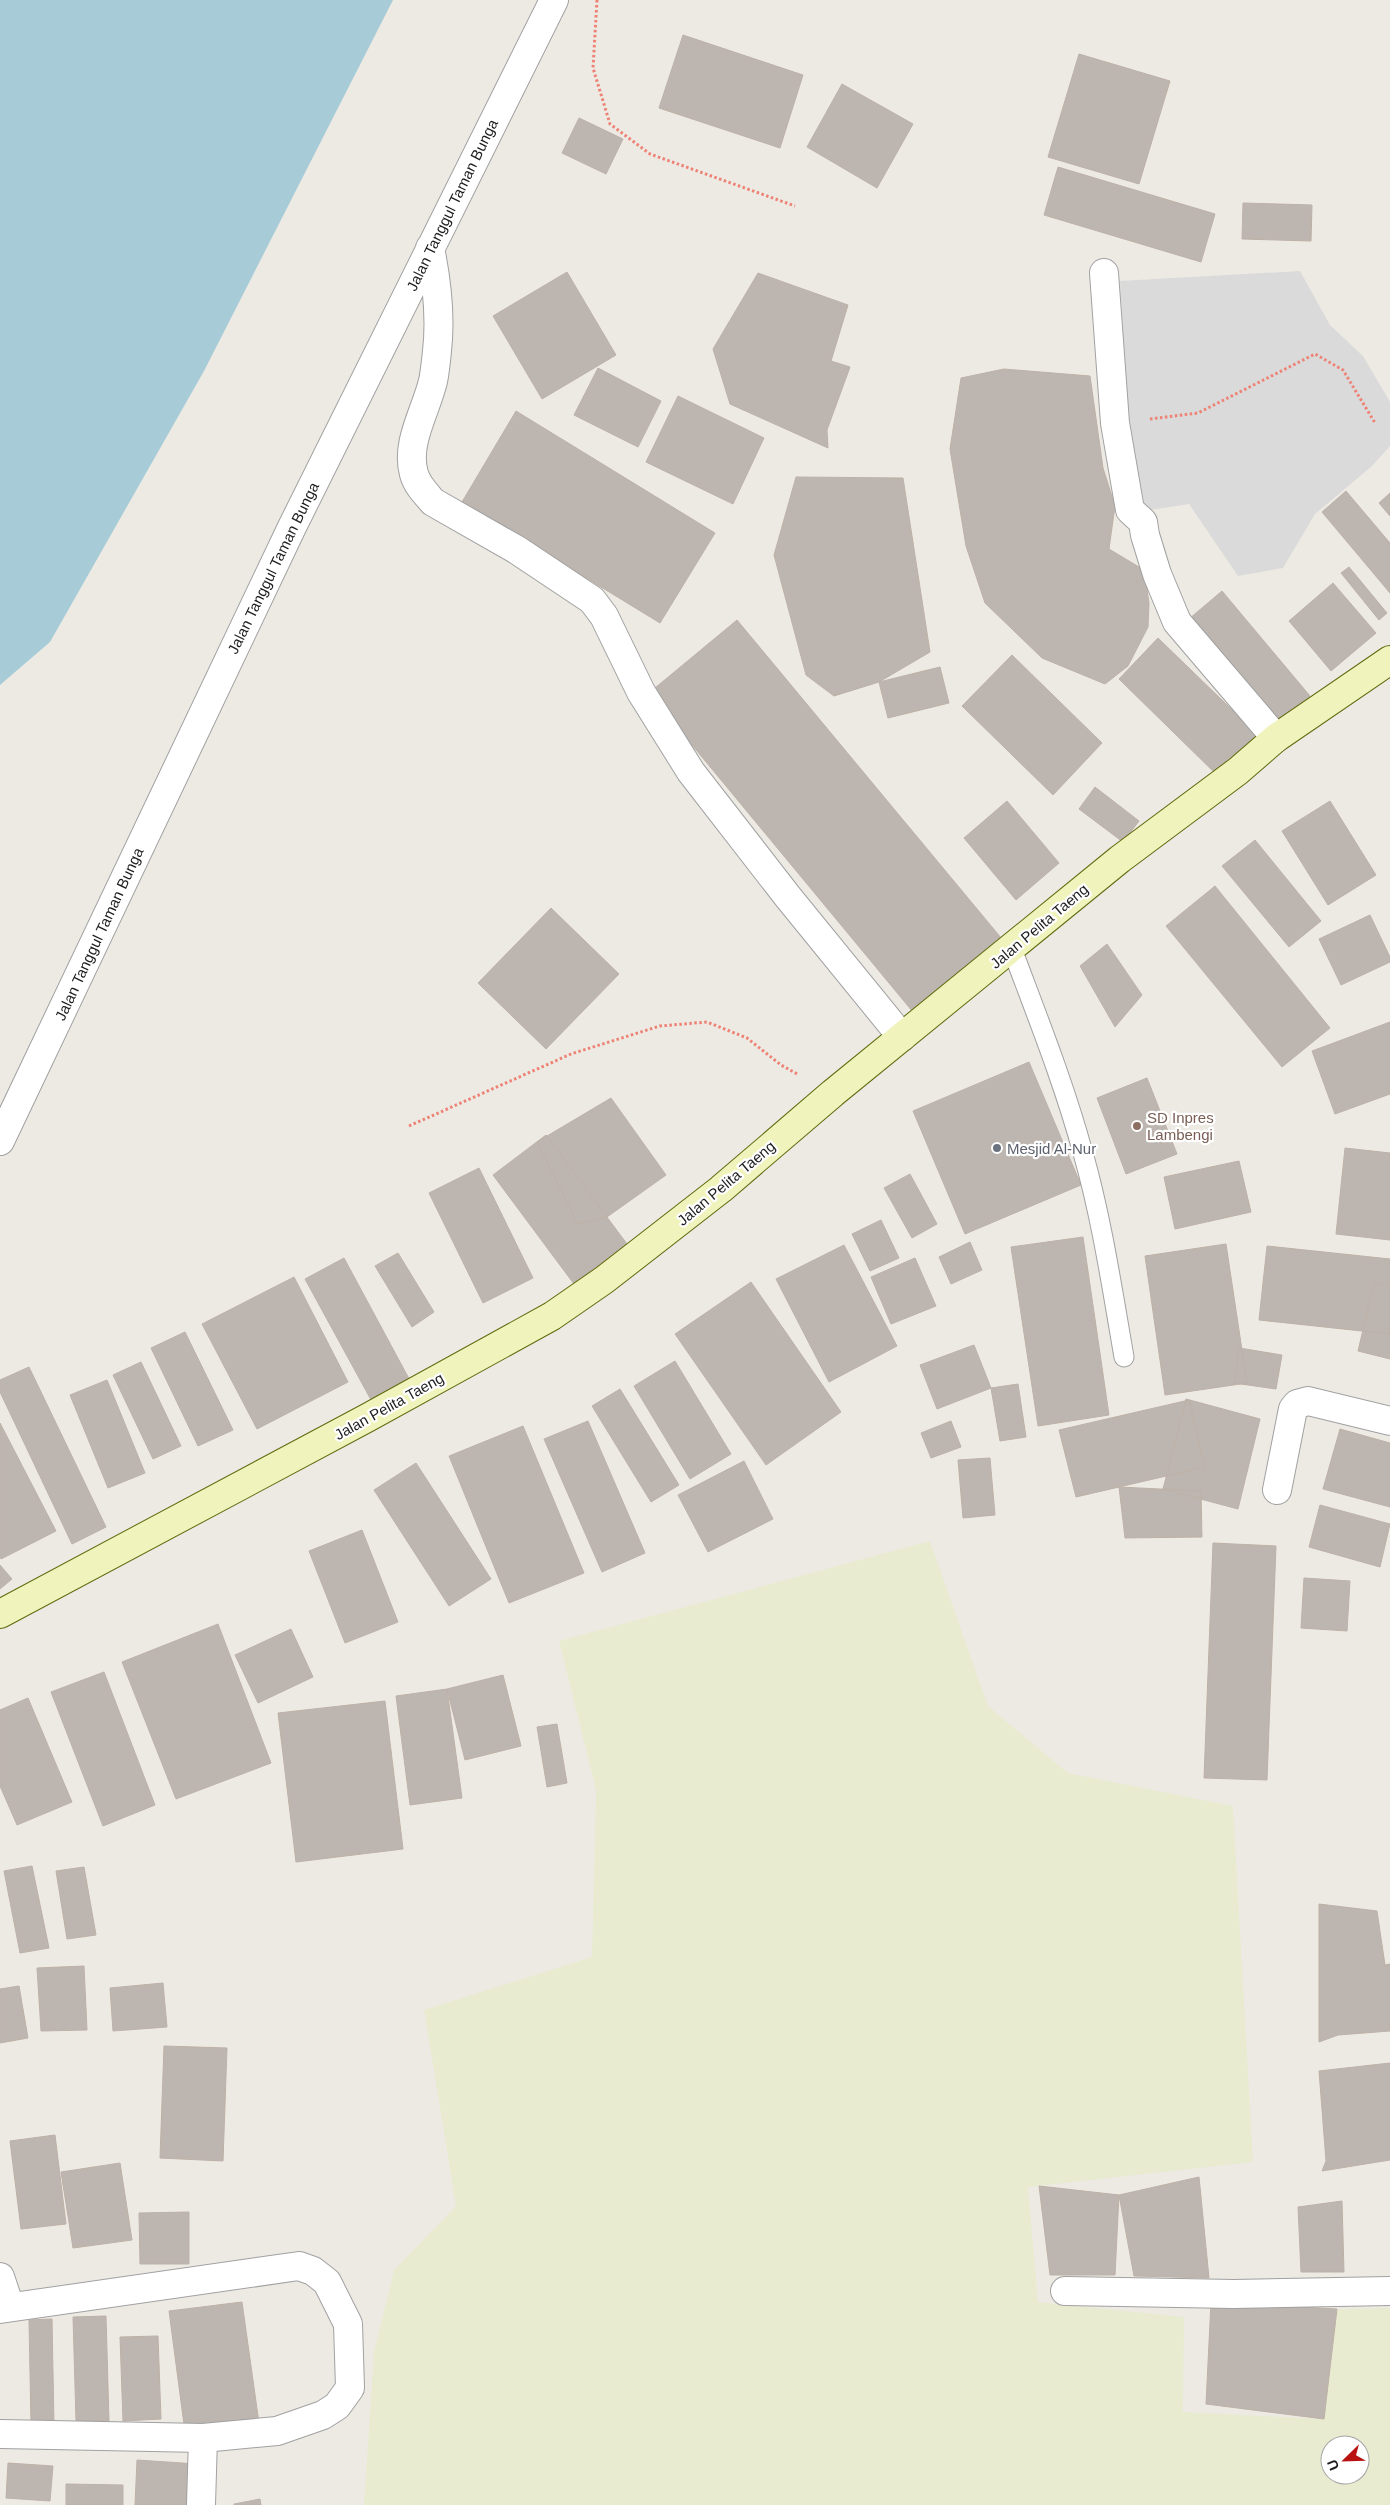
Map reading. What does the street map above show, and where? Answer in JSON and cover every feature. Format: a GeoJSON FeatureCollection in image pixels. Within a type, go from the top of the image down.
{"type":"FeatureCollection","features":[{"type":"Feature","properties":{"kind":"street","name":"Jalan Tanggul Taman Bunga"},"geometry":{"type":"LineString","coordinates":[[0,1141],[292,527],[554,0]]}},
{"type":"Feature","properties":{"kind":"street"},"geometry":{"type":"LineString","coordinates":[[430,248],[437,279],[439,320],[437,351],[433,382],[412,453],[414,475],[424,492],[434,502],[517,550],[592,600],[604,616],[641,692],[691,772],[788,897],[902,1037]]}},
{"type":"Feature","properties":{"kind":"street"},"geometry":{"type":"LineString","coordinates":[[1104,273],[1115,423],[1130,510],[1143,522],[1157,574],[1178,622],[1276,738]]}},
{"type":"Feature","properties":{"kind":"street","name":"Jalan Pelita Taeng"},"geometry":{"type":"LineString","coordinates":[[0,1614],[368,1418],[552,1316],[668,1231],[832,1093],[1012,949],[1120,859],[1238,771],[1276,738],[1390,660]]}},
{"type":"Feature","properties":{"kind":"street"},"geometry":{"type":"LineString","coordinates":[[1277,1490],[1293,1409],[1298,1404],[1308,1401],[1390,1421]]}},
{"type":"Feature","properties":{"kind":"street"},"geometry":{"type":"LineString","coordinates":[[0,2277],[5,2308],[299,2266],[313,2271],[327,2282],[348,2324],[350,2388],[338,2406],[330,2411],[277,2431],[203,2438],[0,2434]]}},
{"type":"Feature","properties":{"kind":"street"},"geometry":{"type":"LineString","coordinates":[[1065,2291],[1234,2294],[1390,2291]]}},
{"type":"Feature","properties":{"kind":"street"},"geometry":{"type":"LineString","coordinates":[[201,2505],[203,2438]]}},
{"type":"Feature","properties":{"kind":"lane"},"geometry":{"type":"LineString","coordinates":[[1012,949],[1058,1073],[1083,1152],[1104,1239],[1124,1357]]}},
{"type":"Feature","properties":{"kind":"path"},"geometry":{"type":"LineString","coordinates":[[597,0],[593,68],[610,124],[650,154],[795,206]]}},
{"type":"Feature","properties":{"kind":"path"},"geometry":{"type":"LineString","coordinates":[[1115,423],[1198,413],[1315,354],[1343,370],[1375,423]]}},
{"type":"Feature","properties":{"kind":"path"},"geometry":{"type":"LineString","coordinates":[[409,1126],[571,1054],[660,1026],[708,1022],[747,1038],[781,1065],[832,1093]]}},
{"type":"Feature","properties":{"kind":"shaded area"},"geometry":{"type":"Polygon","coordinates":[[[1300,271],[1330,325],[1363,356],[1390,402],[1390,446],[1372,466],[1315,514],[1283,568],[1238,576],[1189,504],[1144,511],[1122,428],[1126,385],[1120,281],[1300,271]]]}},
{"type":"Feature","properties":{"kind":"green space"},"geometry":{"type":"Polygon","coordinates":[[[930,1541],[988,1706],[1068,1773],[1233,1806],[1253,2162],[1028,2187],[1038,2302],[1184,2317],[1183,2412],[1324,2419],[1337,2309],[1390,2308],[1390,2505],[364,2505],[374,2352],[394,2270],[456,2206],[424,2010],[592,1957],[596,1790],[559,1641],[930,1541]]]}},
{"type":"Feature","properties":{"kind":"water"},"geometry":{"type":"Polygon","coordinates":[[[0,0],[393,0],[204,371],[50,642],[0,685],[0,0]]]}},
{"type":"Feature","properties":{"kind":"building"},"geometry":{"type":"Polygon","coordinates":[[[683,35],[803,75],[780,148],[659,108],[683,35]]]}},
{"type":"Feature","properties":{"kind":"building"},"geometry":{"type":"Polygon","coordinates":[[[1079,54],[1170,81],[1139,184],[1048,157],[1079,54]]]}},
{"type":"Feature","properties":{"kind":"building"},"geometry":{"type":"Polygon","coordinates":[[[842,84],[913,124],[877,188],[807,147],[842,84]]]}},
{"type":"Feature","properties":{"kind":"building"},"geometry":{"type":"Polygon","coordinates":[[[579,118],[623,139],[606,174],[562,153],[579,118]]]}},
{"type":"Feature","properties":{"kind":"building"},"geometry":{"type":"Polygon","coordinates":[[[1058,167],[1215,214],[1201,262],[1044,215],[1058,167]]]}},
{"type":"Feature","properties":{"kind":"building"},"geometry":{"type":"Polygon","coordinates":[[[1243,203],[1312,205],[1311,241],[1242,239],[1243,203]]]}},
{"type":"Feature","properties":{"kind":"building"},"geometry":{"type":"Polygon","coordinates":[[[567,272],[616,355],[542,399],[493,316],[567,272]]]}},
{"type":"Feature","properties":{"kind":"building"},"geometry":{"type":"Polygon","coordinates":[[[758,273],[848,305],[831,361],[850,367],[827,430],[828,448],[730,404],[713,349],[758,273]]]}},
{"type":"Feature","properties":{"kind":"building"},"geometry":{"type":"Polygon","coordinates":[[[598,368],[661,401],[638,447],[574,415],[598,368]]]}},
{"type":"Feature","properties":{"kind":"building"},"geometry":{"type":"Polygon","coordinates":[[[1004,369],[1090,376],[1103,468],[1115,506],[1109,549],[1144,570],[1149,603],[1148,627],[1128,666],[1105,684],[1042,658],[985,603],[966,546],[950,449],[961,378],[1004,369]]]}},
{"type":"Feature","properties":{"kind":"building"},"geometry":{"type":"Polygon","coordinates":[[[678,396],[764,438],[733,504],[646,462],[678,396]]]}},
{"type":"Feature","properties":{"kind":"building"},"geometry":{"type":"Polygon","coordinates":[[[516,411],[715,533],[660,623],[462,502],[516,411]]]}},
{"type":"Feature","properties":{"kind":"building"},"geometry":{"type":"Polygon","coordinates":[[[796,477],[903,478],[930,652],[879,682],[834,696],[806,675],[774,555],[796,477]]]}},
{"type":"Feature","properties":{"kind":"building"},"geometry":{"type":"Polygon","coordinates":[[[1346,491],[1390,543],[1390,593],[1322,512],[1346,491]]]}},
{"type":"Feature","properties":{"kind":"building"},"geometry":{"type":"Polygon","coordinates":[[[1390,493],[1390,516],[1379,503],[1390,493]]]}},
{"type":"Feature","properties":{"kind":"building"},"geometry":{"type":"Polygon","coordinates":[[[1349,567],[1387,613],[1379,620],[1341,573],[1349,567]]]}},
{"type":"Feature","properties":{"kind":"building"},"geometry":{"type":"Polygon","coordinates":[[[1333,583],[1376,633],[1331,671],[1289,621],[1333,583]]]}},
{"type":"Feature","properties":{"kind":"building"},"geometry":{"type":"Polygon","coordinates":[[[1222,591],[1310,696],[1277,724],[1189,619],[1222,591]]]}},
{"type":"Feature","properties":{"kind":"building"},"geometry":{"type":"Polygon","coordinates":[[[737,620],[1002,939],[913,1012],[649,693],[737,620]]]}},
{"type":"Feature","properties":{"kind":"building"},"geometry":{"type":"Polygon","coordinates":[[[1158,638],[1257,734],[1217,775],[1119,679],[1158,638]]]}},
{"type":"Feature","properties":{"kind":"building"},"geometry":{"type":"Polygon","coordinates":[[[1012,655],[1102,743],[1053,795],[962,706],[1012,655]]]}},
{"type":"Feature","properties":{"kind":"building"},"geometry":{"type":"Polygon","coordinates":[[[940,667],[949,703],[888,718],[879,682],[940,667]]]}},
{"type":"Feature","properties":{"kind":"building"},"geometry":{"type":"Polygon","coordinates":[[[1095,787],[1139,821],[1123,842],[1079,809],[1095,787]]]}},
{"type":"Feature","properties":{"kind":"building"},"geometry":{"type":"Polygon","coordinates":[[[1007,801],[1059,863],[1016,900],[964,838],[1007,801]]]}},
{"type":"Feature","properties":{"kind":"building"},"geometry":{"type":"Polygon","coordinates":[[[1330,801],[1376,875],[1328,905],[1282,831],[1330,801]]]}},
{"type":"Feature","properties":{"kind":"building"},"geometry":{"type":"Polygon","coordinates":[[[1255,840],[1321,921],[1289,947],[1222,866],[1255,840]]]}},
{"type":"Feature","properties":{"kind":"building"},"geometry":{"type":"Polygon","coordinates":[[[1215,886],[1330,1028],[1282,1067],[1166,926],[1215,886]]]}},
{"type":"Feature","properties":{"kind":"building"},"geometry":{"type":"Polygon","coordinates":[[[551,908],[619,974],[546,1049],[478,983],[551,908]]]}},
{"type":"Feature","properties":{"kind":"building"},"geometry":{"type":"Polygon","coordinates":[[[1370,915],[1390,957],[1390,962],[1341,985],[1319,939],[1370,915]]]}},
{"type":"Feature","properties":{"kind":"building"},"geometry":{"type":"Polygon","coordinates":[[[1107,944],[1142,995],[1115,1027],[1080,966],[1107,944]]]}},
{"type":"Feature","properties":{"kind":"building"},"geometry":{"type":"Polygon","coordinates":[[[1390,1022],[1390,1094],[1335,1114],[1312,1051],[1390,1022]]]}},
{"type":"Feature","properties":{"kind":"building","name":"Mesjid Al-Nur"},"geometry":{"type":"Polygon","coordinates":[[[1029,1062],[1081,1185],[965,1234],[913,1111],[1029,1062]]]}},
{"type":"Feature","properties":{"kind":"building","name":"SD Inpres Lambengi"},"geometry":{"type":"Polygon","coordinates":[[[1147,1078],[1177,1154],[1126,1174],[1097,1098],[1147,1078]]]}},
{"type":"Feature","properties":{"kind":"building"},"geometry":{"type":"Polygon","coordinates":[[[611,1098],[666,1175],[607,1217],[578,1224],[537,1142],[611,1098]]]}},
{"type":"Feature","properties":{"kind":"building"},"geometry":{"type":"Polygon","coordinates":[[[546,1135],[627,1244],[574,1284],[493,1175],[546,1135]]]}},
{"type":"Feature","properties":{"kind":"building"},"geometry":{"type":"Polygon","coordinates":[[[1345,1148],[1390,1153],[1390,1240],[1336,1234],[1345,1148]]]}},
{"type":"Feature","properties":{"kind":"building"},"geometry":{"type":"Polygon","coordinates":[[[1239,1161],[1251,1212],[1175,1229],[1164,1177],[1239,1161]]]}},
{"type":"Feature","properties":{"kind":"building"},"geometry":{"type":"Polygon","coordinates":[[[479,1168],[533,1278],[483,1303],[429,1193],[479,1168]]]}},
{"type":"Feature","properties":{"kind":"building"},"geometry":{"type":"Polygon","coordinates":[[[910,1174],[937,1224],[912,1238],[884,1188],[910,1174]]]}},
{"type":"Feature","properties":{"kind":"building"},"geometry":{"type":"Polygon","coordinates":[[[881,1220],[899,1258],[870,1271],[852,1234],[881,1220]]]}},
{"type":"Feature","properties":{"kind":"building"},"geometry":{"type":"Polygon","coordinates":[[[1083,1237],[1109,1415],[1038,1426],[1011,1247],[1083,1237]]]}},
{"type":"Feature","properties":{"kind":"building"},"geometry":{"type":"Polygon","coordinates":[[[970,1242],[982,1270],[951,1284],[939,1257],[970,1242]]]}},
{"type":"Feature","properties":{"kind":"building"},"geometry":{"type":"Polygon","coordinates":[[[1226,1244],[1247,1383],[1165,1395],[1145,1256],[1226,1244]]]}},
{"type":"Feature","properties":{"kind":"building"},"geometry":{"type":"Polygon","coordinates":[[[844,1245],[897,1346],[829,1382],[776,1279],[844,1245]]]}},
{"type":"Feature","properties":{"kind":"building"},"geometry":{"type":"Polygon","coordinates":[[[1267,1246],[1390,1259],[1390,1334],[1259,1320],[1267,1246]]]}},
{"type":"Feature","properties":{"kind":"building"},"geometry":{"type":"Polygon","coordinates":[[[398,1253],[434,1312],[412,1327],[375,1266],[398,1253]]]}},
{"type":"Feature","properties":{"kind":"building"},"geometry":{"type":"Polygon","coordinates":[[[344,1258],[414,1388],[376,1409],[305,1279],[344,1258]]]}},
{"type":"Feature","properties":{"kind":"building"},"geometry":{"type":"Polygon","coordinates":[[[915,1258],[936,1306],[891,1324],[871,1277],[915,1258]]]}},
{"type":"Feature","properties":{"kind":"building"},"geometry":{"type":"Polygon","coordinates":[[[294,1277],[348,1382],[257,1429],[202,1324],[294,1277]]]}},
{"type":"Feature","properties":{"kind":"building"},"geometry":{"type":"Polygon","coordinates":[[[751,1282],[841,1412],[766,1465],[675,1334],[751,1282]]]}},
{"type":"Feature","properties":{"kind":"building"},"geometry":{"type":"Polygon","coordinates":[[[1374,1283],[1390,1287],[1390,1359],[1358,1351],[1374,1283]]]}},
{"type":"Feature","properties":{"kind":"building"},"geometry":{"type":"Polygon","coordinates":[[[185,1332],[233,1430],[198,1446],[151,1348],[185,1332]]]}},
{"type":"Feature","properties":{"kind":"building"},"geometry":{"type":"Polygon","coordinates":[[[974,1345],[991,1388],[937,1409],[920,1365],[974,1345]]]}},
{"type":"Feature","properties":{"kind":"building"},"geometry":{"type":"Polygon","coordinates":[[[1239,1348],[1282,1355],[1276,1389],[1234,1383],[1239,1348]]]}},
{"type":"Feature","properties":{"kind":"building"},"geometry":{"type":"Polygon","coordinates":[[[675,1361],[731,1454],[690,1479],[634,1386],[675,1361]]]}},
{"type":"Feature","properties":{"kind":"building"},"geometry":{"type":"Polygon","coordinates":[[[141,1362],[181,1446],[153,1459],[113,1375],[141,1362]]]}},
{"type":"Feature","properties":{"kind":"building"},"geometry":{"type":"Polygon","coordinates":[[[29,1367],[106,1527],[72,1544],[0,1392],[0,1380],[29,1367]]]}},
{"type":"Feature","properties":{"kind":"building"},"geometry":{"type":"Polygon","coordinates":[[[107,1380],[145,1473],[108,1488],[70,1395],[107,1380]]]}},
{"type":"Feature","properties":{"kind":"building"},"geometry":{"type":"Polygon","coordinates":[[[1018,1384],[1026,1437],[1000,1441],[991,1388],[1018,1384]]]}},
{"type":"Feature","properties":{"kind":"building"},"geometry":{"type":"Polygon","coordinates":[[[620,1389],[679,1485],[651,1502],[592,1406],[620,1389]]]}},
{"type":"Feature","properties":{"kind":"building"},"geometry":{"type":"Polygon","coordinates":[[[1186,1399],[1260,1419],[1238,1509],[1163,1489],[1186,1399]]]}},
{"type":"Feature","properties":{"kind":"building"},"geometry":{"type":"Polygon","coordinates":[[[1189,1400],[1205,1467],[1076,1497],[1059,1430],[1189,1400]]]}},
{"type":"Feature","properties":{"kind":"building"},"geometry":{"type":"Polygon","coordinates":[[[588,1421],[645,1553],[602,1572],[544,1439],[588,1421]]]}},
{"type":"Feature","properties":{"kind":"building"},"geometry":{"type":"Polygon","coordinates":[[[951,1421],[961,1447],[931,1458],[921,1433],[951,1421]]]}},
{"type":"Feature","properties":{"kind":"building"},"geometry":{"type":"Polygon","coordinates":[[[0,1423],[56,1531],[1,1559],[0,1557],[0,1423]]]}},
{"type":"Feature","properties":{"kind":"building"},"geometry":{"type":"Polygon","coordinates":[[[523,1426],[584,1573],[509,1603],[449,1456],[523,1426]]]}},
{"type":"Feature","properties":{"kind":"building"},"geometry":{"type":"Polygon","coordinates":[[[1340,1429],[1390,1443],[1390,1507],[1323,1489],[1340,1429]]]}},
{"type":"Feature","properties":{"kind":"building"},"geometry":{"type":"Polygon","coordinates":[[[990,1458],[995,1515],[963,1518],[958,1460],[990,1458]]]}},
{"type":"Feature","properties":{"kind":"building"},"geometry":{"type":"Polygon","coordinates":[[[744,1461],[773,1519],[708,1552],[678,1495],[744,1461]]]}},
{"type":"Feature","properties":{"kind":"building"},"geometry":{"type":"Polygon","coordinates":[[[416,1463],[491,1579],[449,1606],[374,1490],[416,1463]]]}},
{"type":"Feature","properties":{"kind":"building"},"geometry":{"type":"Polygon","coordinates":[[[1119,1487],[1201,1491],[1202,1537],[1125,1538],[1119,1487]]]}},
{"type":"Feature","properties":{"kind":"building"},"geometry":{"type":"Polygon","coordinates":[[[1320,1505],[1390,1524],[1380,1567],[1309,1547],[1320,1505]]]}},
{"type":"Feature","properties":{"kind":"building"},"geometry":{"type":"Polygon","coordinates":[[[362,1530],[398,1622],[345,1643],[309,1551],[362,1530]]]}},
{"type":"Feature","properties":{"kind":"building"},"geometry":{"type":"Polygon","coordinates":[[[1213,1543],[1276,1546],[1267,1780],[1204,1778],[1213,1543]]]}},
{"type":"Feature","properties":{"kind":"building"},"geometry":{"type":"Polygon","coordinates":[[[0,1565],[12,1579],[0,1589],[0,1565]]]}},
{"type":"Feature","properties":{"kind":"building"},"geometry":{"type":"Polygon","coordinates":[[[1304,1578],[1350,1581],[1347,1631],[1301,1628],[1304,1578]]]}},
{"type":"Feature","properties":{"kind":"building"},"geometry":{"type":"Polygon","coordinates":[[[218,1624],[271,1763],[176,1799],[122,1662],[218,1624]]]}},
{"type":"Feature","properties":{"kind":"building"},"geometry":{"type":"Polygon","coordinates":[[[291,1629],[313,1677],[258,1703],[235,1655],[291,1629]]]}},
{"type":"Feature","properties":{"kind":"building"},"geometry":{"type":"Polygon","coordinates":[[[104,1672],[155,1805],[103,1826],[51,1692],[104,1672]]]}},
{"type":"Feature","properties":{"kind":"building"},"geometry":{"type":"Polygon","coordinates":[[[503,1675],[521,1746],[465,1760],[447,1689],[503,1675]]]}},
{"type":"Feature","properties":{"kind":"building"},"geometry":{"type":"Polygon","coordinates":[[[447,1689],[462,1798],[410,1805],[396,1696],[447,1689]]]}},
{"type":"Feature","properties":{"kind":"building"},"geometry":{"type":"Polygon","coordinates":[[[28,1698],[72,1802],[17,1825],[0,1786],[0,1710],[28,1698]]]}},
{"type":"Feature","properties":{"kind":"building"},"geometry":{"type":"Polygon","coordinates":[[[385,1701],[403,1849],[296,1862],[278,1713],[385,1701]]]}},
{"type":"Feature","properties":{"kind":"building"},"geometry":{"type":"Polygon","coordinates":[[[557,1724],[567,1783],[547,1787],[537,1727],[557,1724]]]}},
{"type":"Feature","properties":{"kind":"building"},"geometry":{"type":"Polygon","coordinates":[[[32,1866],[49,1948],[20,1953],[4,1871],[32,1866]]]}},
{"type":"Feature","properties":{"kind":"building"},"geometry":{"type":"Polygon","coordinates":[[[84,1867],[96,1935],[67,1939],[56,1871],[84,1867]]]}},
{"type":"Feature","properties":{"kind":"building"},"geometry":{"type":"Polygon","coordinates":[[[1319,1904],[1377,1911],[1385,1965],[1390,1964],[1390,2031],[1338,2035],[1319,2042],[1319,1904]]]}},
{"type":"Feature","properties":{"kind":"building"},"geometry":{"type":"Polygon","coordinates":[[[84,1966],[87,2030],[41,2031],[37,1968],[84,1966]]]}},
{"type":"Feature","properties":{"kind":"building"},"geometry":{"type":"Polygon","coordinates":[[[163,1983],[167,2027],[113,2031],[110,1988],[163,1983]]]}},
{"type":"Feature","properties":{"kind":"building"},"geometry":{"type":"Polygon","coordinates":[[[19,1986],[28,2038],[0,2043],[0,1989],[19,1986]]]}},
{"type":"Feature","properties":{"kind":"building"},"geometry":{"type":"Polygon","coordinates":[[[164,2046],[227,2048],[223,2161],[160,2158],[164,2046]]]}},
{"type":"Feature","properties":{"kind":"building"},"geometry":{"type":"Polygon","coordinates":[[[1390,2063],[1390,2160],[1322,2171],[1326,2161],[1319,2071],[1390,2063]]]}},
{"type":"Feature","properties":{"kind":"building"},"geometry":{"type":"Polygon","coordinates":[[[55,2135],[66,2224],[21,2229],[10,2141],[55,2135]]]}},
{"type":"Feature","properties":{"kind":"building"},"geometry":{"type":"Polygon","coordinates":[[[120,2163],[132,2240],[73,2248],[61,2172],[120,2163]]]}},
{"type":"Feature","properties":{"kind":"building"},"geometry":{"type":"Polygon","coordinates":[[[1199,2177],[1209,2278],[1134,2276],[1119,2195],[1199,2177]]]}},
{"type":"Feature","properties":{"kind":"building"},"geometry":{"type":"Polygon","coordinates":[[[1039,2186],[1119,2195],[1115,2275],[1050,2275],[1039,2186]]]}},
{"type":"Feature","properties":{"kind":"building"},"geometry":{"type":"Polygon","coordinates":[[[1342,2201],[1344,2272],[1301,2272],[1298,2207],[1342,2201]]]}},
{"type":"Feature","properties":{"kind":"building"},"geometry":{"type":"Polygon","coordinates":[[[189,2212],[189,2264],[140,2264],[139,2213],[189,2212]]]}},
{"type":"Feature","properties":{"kind":"building"},"geometry":{"type":"Polygon","coordinates":[[[242,2302],[259,2423],[185,2432],[169,2311],[242,2302]]]}},
{"type":"Feature","properties":{"kind":"building"},"geometry":{"type":"Polygon","coordinates":[[[1211,2302],[1337,2309],[1324,2419],[1206,2404],[1211,2302]]]}},
{"type":"Feature","properties":{"kind":"building"},"geometry":{"type":"Polygon","coordinates":[[[106,2316],[109,2421],[76,2421],[73,2317],[106,2316]]]}},
{"type":"Feature","properties":{"kind":"building"},"geometry":{"type":"Polygon","coordinates":[[[52,2319],[54,2425],[31,2425],[29,2320],[52,2319]]]}},
{"type":"Feature","properties":{"kind":"building"},"geometry":{"type":"Polygon","coordinates":[[[158,2336],[161,2419],[123,2421],[120,2337],[158,2336]]]}},
{"type":"Feature","properties":{"kind":"building"},"geometry":{"type":"Polygon","coordinates":[[[137,2460],[197,2464],[194,2505],[135,2505],[137,2460]]]}},
{"type":"Feature","properties":{"kind":"building"},"geometry":{"type":"Polygon","coordinates":[[[8,2463],[53,2466],[50,2501],[6,2498],[8,2463]]]}},
{"type":"Feature","properties":{"kind":"building"},"geometry":{"type":"Polygon","coordinates":[[[66,2484],[123,2485],[123,2505],[66,2505],[66,2484]]]}},
{"type":"Feature","properties":{"kind":"building"},"geometry":{"type":"Polygon","coordinates":[[[260,2499],[261,2505],[234,2505],[234,2504],[260,2499]]]}},
{"type":"Feature","properties":{"kind":"place","name":"SD Inpres Lambengi"},"geometry":{"type":"Point","coordinates":[1137,1126]}},
{"type":"Feature","properties":{"kind":"place","name":"Mesjid Al-Nur"},"geometry":{"type":"Point","coordinates":[997,1148]}}]}
